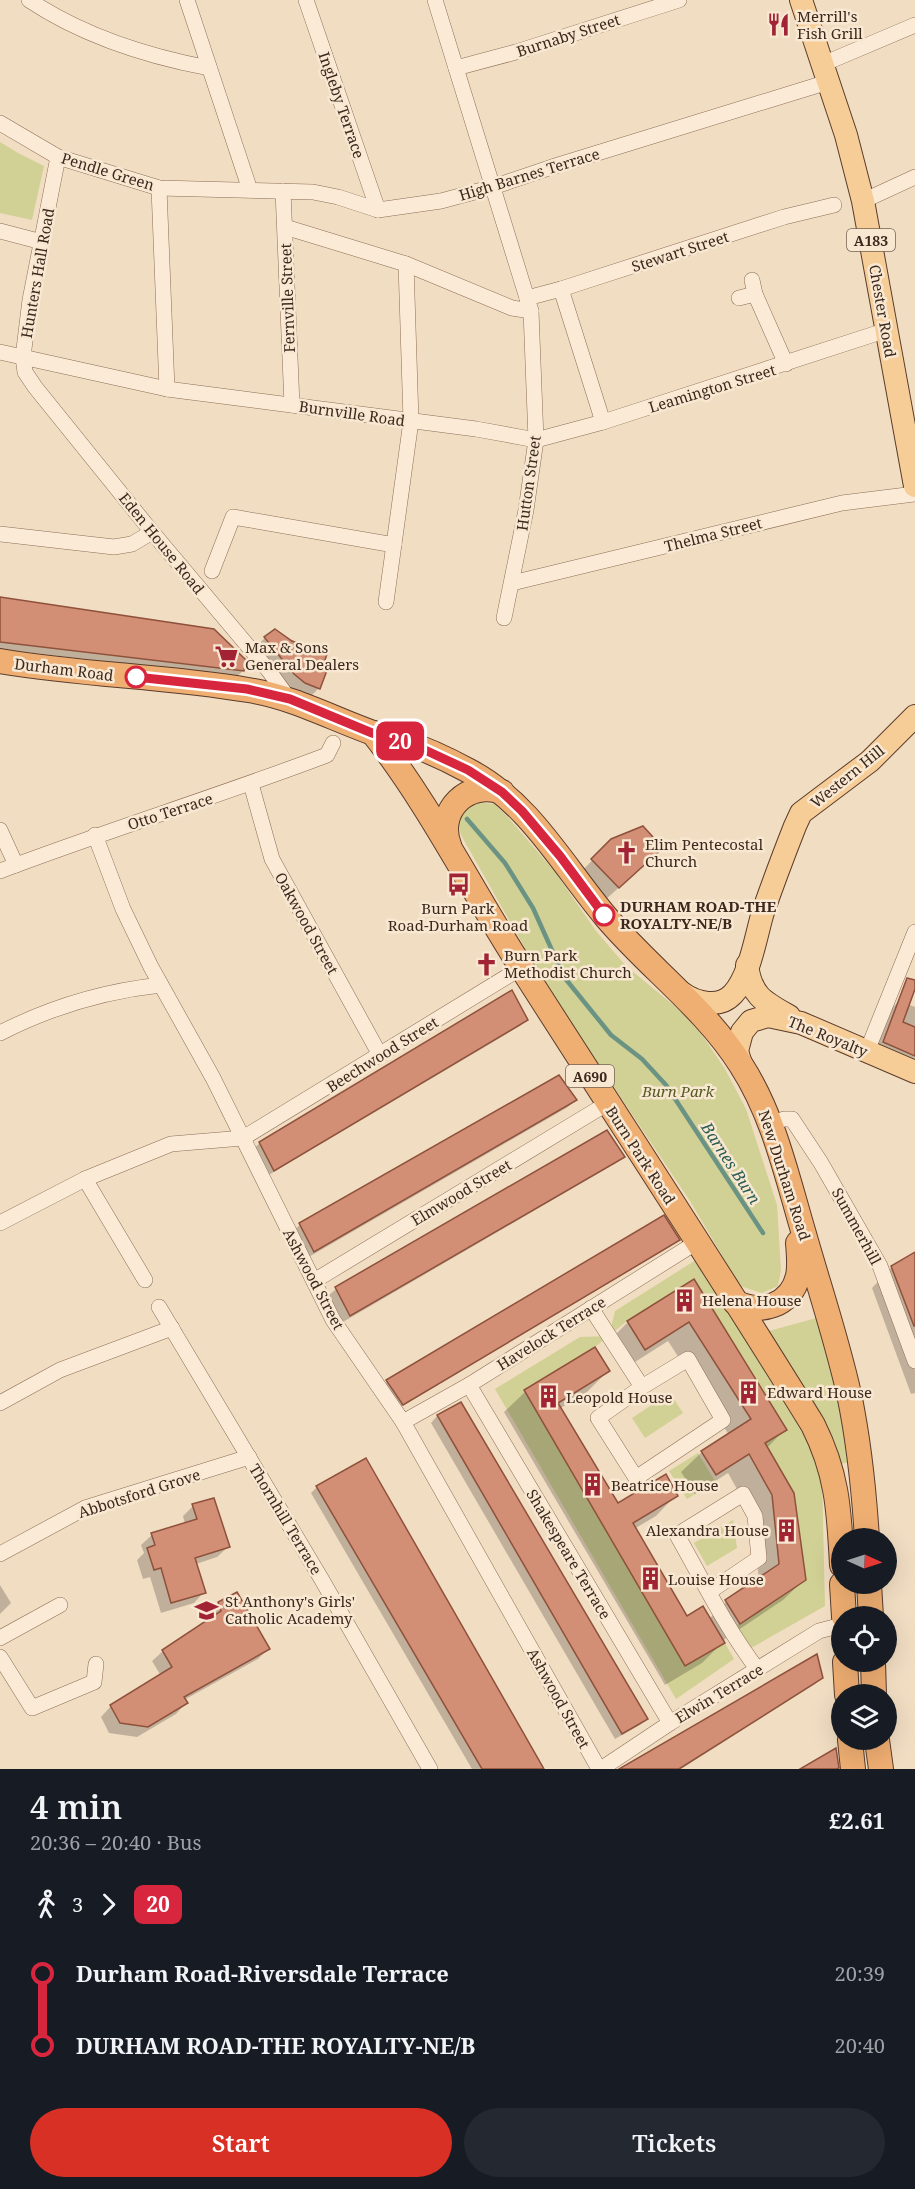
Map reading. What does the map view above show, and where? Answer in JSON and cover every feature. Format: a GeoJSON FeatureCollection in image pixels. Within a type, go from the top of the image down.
{"type":"FeatureCollection","features":[{"type":"Feature","properties":{"kind":"highway","name":"Durham Road"},"geometry":{"type":"LineString","coordinates":[[0,661],[247,689],[290,699],[372,733]]}},
{"type":"Feature","properties":{"kind":"highway","name":"New Durham Road"},"geometry":{"type":"LineString","coordinates":[[372,733],[399,741],[468,770],[502,792],[530,820],[632,947],[682,993],[741,1064],[771,1124],[849,1394],[864,1494],[866,1528]]}},
{"type":"Feature","properties":{"kind":"highway","name":"Burn Park Road"},"geometry":{"type":"LineString","coordinates":[[372,733],[399,767],[450,847],[521,968],[813,1425],[826,1451],[834,1476],[840,1528]]}},
{"type":"Feature","properties":{"kind":"highway","name":"A690"},"geometry":{"type":"LineString","coordinates":[[450,847],[446,822],[458,800],[477,790],[502,792]]}},
{"type":"Feature","properties":{"kind":"highway","name":"A690"},"geometry":{"type":"LineString","coordinates":[[735,1302],[749,1308],[768,1308],[784,1300],[795,1287],[799,1271],[796,1205]]}},
{"type":"Feature","properties":{"kind":"highway"},"geometry":{"type":"LineString","coordinates":[[851,1750],[853,1769]]}},
{"type":"Feature","properties":{"kind":"highway"},"geometry":{"type":"LineString","coordinates":[[878,1750],[881,1769]]}},
{"type":"Feature","properties":{"kind":"main road","name":"Chester Road"},"geometry":{"type":"LineString","coordinates":[[801,0],[846,135],[863,201],[915,486]]}},
{"type":"Feature","properties":{"kind":"main road","name":"Western Hill"},"geometry":{"type":"LineString","coordinates":[[682,993],[705,1003],[721,1001],[733,994],[747,965],[763,913],[801,813],[870,761],[915,716]]}},
{"type":"Feature","properties":{"kind":"main road"},"geometry":{"type":"LineString","coordinates":[[747,965],[752,986],[757,995],[766,1003],[801,1023]]}},
{"type":"Feature","properties":{"kind":"main road","name":"The Royalty"},"geometry":{"type":"LineString","coordinates":[[741,1064],[737,1051],[742,1032],[752,1022],[768,1016],[801,1023],[915,1072]]}},
{"type":"Feature","properties":{"kind":"street"},"geometry":{"type":"LineString","coordinates":[[29,0],[74,26],[119,44],[180,63],[209,68]]}},
{"type":"Feature","properties":{"kind":"street"},"geometry":{"type":"LineString","coordinates":[[187,0],[250,190]]}},
{"type":"Feature","properties":{"kind":"street","name":"Ingleby Terrace"},"geometry":{"type":"LineString","coordinates":[[306,0],[378,210]]}},
{"type":"Feature","properties":{"kind":"street","name":"Hutton Street"},"geometry":{"type":"LineString","coordinates":[[435,0],[529,305],[536,440],[526,510],[504,618]]}},
{"type":"Feature","properties":{"kind":"street","name":"Burnaby Street"},"geometry":{"type":"LineString","coordinates":[[456,68],[516,52],[680,0]]}},
{"type":"Feature","properties":{"kind":"street","name":"High Barnes Terrace"},"geometry":{"type":"LineString","coordinates":[[224,190],[313,192],[338,197],[378,210],[441,201],[493,187],[825,73],[915,25]]}},
{"type":"Feature","properties":{"kind":"street","name":"Pendle Green"},"geometry":{"type":"LineString","coordinates":[[0,123],[58,157],[159,188],[224,190]]}},
{"type":"Feature","properties":{"kind":"street","name":"Hunters Hall Road"},"geometry":{"type":"LineString","coordinates":[[35,387],[26,372],[23,357],[30,300],[58,157]]}},
{"type":"Feature","properties":{"kind":"street"},"geometry":{"type":"LineString","coordinates":[[863,201],[915,177]]}},
{"type":"Feature","properties":{"kind":"street"},"geometry":{"type":"LineString","coordinates":[[159,188],[167,389]]}},
{"type":"Feature","properties":{"kind":"street","name":"Fernville Street"},"geometry":{"type":"LineString","coordinates":[[283,191],[292,405]]}},
{"type":"Feature","properties":{"kind":"street","name":"Stewart Street"},"geometry":{"type":"LineString","coordinates":[[529,305],[561,290],[784,217],[834,205]]}},
{"type":"Feature","properties":{"kind":"street"},"geometry":{"type":"LineString","coordinates":[[285,227],[406,264],[512,308],[529,305]]}},
{"type":"Feature","properties":{"kind":"street"},"geometry":{"type":"LineString","coordinates":[[0,231],[42,242]]}},
{"type":"Feature","properties":{"kind":"street"},"geometry":{"type":"LineString","coordinates":[[386,602],[411,421],[406,264]]}},
{"type":"Feature","properties":{"kind":"street"},"geometry":{"type":"LineString","coordinates":[[740,298],[754,287],[786,364]]}},
{"type":"Feature","properties":{"kind":"street"},"geometry":{"type":"LineString","coordinates":[[561,290],[603,422]]}},
{"type":"Feature","properties":{"kind":"street","name":"Leamington Street"},"geometry":{"type":"LineString","coordinates":[[536,440],[603,422],[887,330]]}},
{"type":"Feature","properties":{"kind":"street","name":"Burnville Road"},"geometry":{"type":"LineString","coordinates":[[0,352],[167,389],[486,430],[536,440]]}},
{"type":"Feature","properties":{"kind":"street","name":"Eden House Road"},"geometry":{"type":"LineString","coordinates":[[35,387],[290,699]]}},
{"type":"Feature","properties":{"kind":"street","name":"Thelma Street"},"geometry":{"type":"LineString","coordinates":[[512,583],[842,503],[915,494]]}},
{"type":"Feature","properties":{"kind":"street"},"geometry":{"type":"LineString","coordinates":[[212,571],[233,517],[394,546]]}},
{"type":"Feature","properties":{"kind":"street"},"geometry":{"type":"LineString","coordinates":[[0,534],[114,547],[132,544],[152,532]]}},
{"type":"Feature","properties":{"kind":"street","name":"Otto Terrace"},"geometry":{"type":"LineString","coordinates":[[0,871],[95,835],[251,784],[327,755],[333,743]]}},
{"type":"Feature","properties":{"kind":"street","name":"Oakwood Street"},"geometry":{"type":"LineString","coordinates":[[251,784],[272,859],[380,1055]]}},
{"type":"Feature","properties":{"kind":"street"},"geometry":{"type":"LineString","coordinates":[[0,830],[16,865]]}},
{"type":"Feature","properties":{"kind":"street","name":"Ashwood Street"},"geometry":{"type":"LineString","coordinates":[[95,835],[123,909],[161,985],[213,1078],[333,1320],[403,1422],[600,1769]]}},
{"type":"Feature","properties":{"kind":"street"},"geometry":{"type":"LineString","coordinates":[[867,1051],[915,932]]}},
{"type":"Feature","properties":{"kind":"street","name":"Beechwood Street"},"geometry":{"type":"LineString","coordinates":[[243,1138],[521,968]]}},
{"type":"Feature","properties":{"kind":"street"},"geometry":{"type":"LineString","coordinates":[[0,1033],[34,1015],[88,998],[126,988],[161,985]]}},
{"type":"Feature","properties":{"kind":"street","name":"Elmwood Street"},"geometry":{"type":"LineString","coordinates":[[314,1281],[608,1103]]}},
{"type":"Feature","properties":{"kind":"street","name":"Summerhill"},"geometry":{"type":"LineString","coordinates":[[771,1124],[784,1119],[792,1119],[822,1163],[880,1266],[915,1361]]}},
{"type":"Feature","properties":{"kind":"street"},"geometry":{"type":"LineString","coordinates":[[0,1223],[85,1179],[171,1144],[243,1138]]}},
{"type":"Feature","properties":{"kind":"street"},"geometry":{"type":"LineString","coordinates":[[85,1179],[145,1280]]}},
{"type":"Feature","properties":{"kind":"street","name":"Havelock Terrace"},"geometry":{"type":"LineString","coordinates":[[403,1422],[469,1385],[697,1242]]}},
{"type":"Feature","properties":{"kind":"street","name":"Thornhill Terrace"},"geometry":{"type":"LineString","coordinates":[[159,1307],[430,1769]]}},
{"type":"Feature","properties":{"kind":"street"},"geometry":{"type":"LineString","coordinates":[[591,1308],[642,1388]]}},
{"type":"Feature","properties":{"kind":"street"},"geometry":{"type":"LineString","coordinates":[[0,1403],[60,1370],[172,1328]]}},
{"type":"Feature","properties":{"kind":"street"},"geometry":{"type":"LineString","coordinates":[[688,1359],[723,1420],[636,1478],[598,1418],[642,1388],[688,1359]]}},
{"type":"Feature","properties":{"kind":"street","name":"Shakespeare Terrace"},"geometry":{"type":"LineString","coordinates":[[469,1385],[669,1723]]}},
{"type":"Feature","properties":{"kind":"street","name":"Abbotsford Grove"},"geometry":{"type":"LineString","coordinates":[[0,1554],[85,1508],[249,1457]]}},
{"type":"Feature","properties":{"kind":"street"},"geometry":{"type":"LineString","coordinates":[[709,1592],[759,1558],[755,1516],[743,1494],[677,1535],[709,1592],[738,1643],[758,1670]]}},
{"type":"Feature","properties":{"kind":"street"},"geometry":{"type":"LineString","coordinates":[[0,1638],[60,1605]]}},
{"type":"Feature","properties":{"kind":"street","name":"Elwin Terrace"},"geometry":{"type":"LineString","coordinates":[[600,1769],[669,1723],[819,1631],[831,1628]]}},
{"type":"Feature","properties":{"kind":"street"},"geometry":{"type":"LineString","coordinates":[[0,1657],[32,1708],[94,1682],[96,1664]]}},
{"type":"Feature","properties":{"kind":"green space"},"geometry":{"type":"Polygon","coordinates":[[[0,142],[44,166],[32,220],[0,213],[0,142]]]}},
{"type":"Feature","properties":{"kind":"green space","name":"Burn Park"},"geometry":{"type":"Polygon","coordinates":[[[475,802],[494,804],[507,816],[555,872],[596,931],[626,966],[683,1013],[702,1035],[725,1069],[746,1109],[777,1205],[781,1270],[778,1286],[762,1293],[740,1286],[690,1201],[531,959],[461,835],[459,824],[461,816],[475,802]]]}},
{"type":"Feature","properties":{"kind":"green space"},"geometry":{"type":"Polygon","coordinates":[[[699,1258],[805,1432],[822,1477],[825,1606],[744,1652],[730,1630],[806,1580],[794,1493],[765,1444],[787,1429],[694,1279],[627,1321],[609,1336],[615,1311],[699,1258]]]}},
{"type":"Feature","properties":{"kind":"green space"},"geometry":{"type":"Polygon","coordinates":[[[820,1317],[852,1461],[841,1464],[809,1396],[769,1331],[820,1317]]]}},
{"type":"Feature","properties":{"kind":"green space"},"geometry":{"type":"Polygon","coordinates":[[[609,1336],[524,1391],[685,1665],[725,1643],[734,1659],[676,1699],[495,1389],[580,1337],[609,1336]]]}},
{"type":"Feature","properties":{"kind":"green space"},"geometry":{"type":"Polygon","coordinates":[[[670,1393],[683,1413],[645,1438],[632,1418],[670,1393]]]}},
{"type":"Feature","properties":{"kind":"green space"},"geometry":{"type":"Polygon","coordinates":[[[698,1453],[715,1481],[687,1499],[669,1471],[698,1453]]]}},
{"type":"Feature","properties":{"kind":"green space"},"geometry":{"type":"Polygon","coordinates":[[[733,1520],[737,1548],[707,1566],[694,1543],[733,1520]]]}},
{"type":"Feature","properties":{"kind":"building"},"geometry":{"type":"Polygon","coordinates":[[[0,597],[214,629],[246,660],[244,671],[0,642],[0,597]]]}},
{"type":"Feature","properties":{"kind":"building"},"geometry":{"type":"Polygon","coordinates":[[[275,629],[292,641],[327,654],[324,663],[329,665],[320,689],[305,683],[294,674],[264,637],[275,629]]]}},
{"type":"Feature","properties":{"kind":"building","name":"Elim Pentecostal Church"},"geometry":{"type":"Polygon","coordinates":[[[643,826],[663,848],[619,888],[591,859],[611,839],[643,826]]]}},
{"type":"Feature","properties":{"kind":"building"},"geometry":{"type":"Polygon","coordinates":[[[907,978],[915,980],[915,989],[903,1022],[915,1027],[915,1056],[883,1042],[907,978]]]}},
{"type":"Feature","properties":{"kind":"building"},"geometry":{"type":"Polygon","coordinates":[[[512,990],[528,1020],[274,1171],[259,1142],[512,990]]]}},
{"type":"Feature","properties":{"kind":"building"},"geometry":{"type":"Polygon","coordinates":[[[559,1075],[577,1100],[314,1252],[299,1223],[559,1075]]]}},
{"type":"Feature","properties":{"kind":"building"},"geometry":{"type":"Polygon","coordinates":[[[607,1130],[625,1157],[350,1316],[335,1287],[607,1130]]]}},
{"type":"Feature","properties":{"kind":"building"},"geometry":{"type":"Polygon","coordinates":[[[664,1215],[680,1240],[403,1405],[386,1380],[664,1215]]]}},
{"type":"Feature","properties":{"kind":"building"},"geometry":{"type":"Polygon","coordinates":[[[915,1252],[915,1326],[914,1326],[891,1266],[915,1252]]]}},
{"type":"Feature","properties":{"kind":"building"},"geometry":{"type":"Polygon","coordinates":[[[694,1279],[787,1430],[765,1443],[794,1493],[806,1580],[740,1624],[725,1600],[779,1564],[772,1495],[749,1454],[716,1475],[701,1451],[751,1419],[689,1322],[645,1350],[627,1321],[694,1279]]]}},
{"type":"Feature","properties":{"kind":"building"},"geometry":{"type":"Polygon","coordinates":[[[595,1347],[610,1371],[558,1403],[618,1503],[666,1474],[678,1496],[633,1523],[687,1616],[703,1606],[725,1643],[685,1666],[524,1390],[595,1347]]]}},
{"type":"Feature","properties":{"kind":"building"},"geometry":{"type":"Polygon","coordinates":[[[461,1402],[648,1719],[622,1734],[437,1415],[461,1402]]]}},
{"type":"Feature","properties":{"kind":"building"},"geometry":{"type":"Polygon","coordinates":[[[366,1458],[544,1769],[482,1769],[316,1486],[366,1458]]]}},
{"type":"Feature","properties":{"kind":"building"},"geometry":{"type":"Polygon","coordinates":[[[214,1498],[230,1547],[195,1558],[206,1593],[171,1603],[161,1568],[154,1570],[147,1548],[155,1545],[151,1533],[197,1519],[192,1504],[214,1498]]]}},
{"type":"Feature","properties":{"kind":"building"},"geometry":{"type":"Polygon","coordinates":[[[237,1592],[270,1649],[184,1697],[188,1703],[148,1727],[120,1723],[110,1705],[172,1667],[162,1650],[221,1611],[218,1602],[237,1592]]]}},
{"type":"Feature","properties":{"kind":"building"},"geometry":{"type":"Polygon","coordinates":[[[817,1654],[823,1678],[679,1769],[619,1769],[817,1654]]]}},
{"type":"Feature","properties":{"kind":"building"},"geometry":{"type":"Polygon","coordinates":[[[833,1750],[836,1750],[839,1768],[800,1769],[833,1750]]]}},
{"type":"Feature","properties":{"kind":"waterway","name":"Barnes Burn"},"geometry":{"type":"LineString","coordinates":[[467,819],[505,863],[533,908],[564,977],[611,1035],[642,1059],[666,1085],[763,1233]]}},
{"type":"Feature","properties":{"kind":"bus line","name":"20"},"geometry":{"type":"LineString","coordinates":[[136,677],[247,689],[290,699],[372,733],[425,750],[468,770],[502,792],[522,811],[560,856],[604,915]]}},
{"type":"Feature","properties":{"kind":"place","name":"Merrill's Fish Grill"},"geometry":{"type":"Point","coordinates":[779,25]}},
{"type":"Feature","properties":{"kind":"place","name":"Max & Sons General Dealers"},"geometry":{"type":"Point","coordinates":[227,656]}},
{"type":"Feature","properties":{"kind":"place","name":"Elim Pentecostal Church"},"geometry":{"type":"Point","coordinates":[627,853]}},
{"type":"Feature","properties":{"kind":"place","name":"Burn Park Road-Durham Road"},"geometry":{"type":"Point","coordinates":[458,884]}},
{"type":"Feature","properties":{"kind":"place","name":"DURHAM ROAD-THE ROYALTY-NE/B"},"geometry":{"type":"Point","coordinates":[604,915]}},
{"type":"Feature","properties":{"kind":"place","name":"Burn Park Methodist Church"},"geometry":{"type":"Point","coordinates":[486,964]}},
{"type":"Feature","properties":{"kind":"place","name":"Helena House"},"geometry":{"type":"Point","coordinates":[684,1300]}},
{"type":"Feature","properties":{"kind":"place","name":"Edward House"},"geometry":{"type":"Point","coordinates":[749,1392]}},
{"type":"Feature","properties":{"kind":"place","name":"Leopold House"},"geometry":{"type":"Point","coordinates":[548,1397]}},
{"type":"Feature","properties":{"kind":"place","name":"Beatrice House"},"geometry":{"type":"Point","coordinates":[593,1485]}},
{"type":"Feature","properties":{"kind":"place","name":"Alexandra House"},"geometry":{"type":"Point","coordinates":[787,1530]}},
{"type":"Feature","properties":{"kind":"place","name":"Louise House"},"geometry":{"type":"Point","coordinates":[650,1579]}},
{"type":"Feature","properties":{"kind":"place","name":"St Anthony's Girls' Catholic Academy"},"geometry":{"type":"Point","coordinates":[207,1610]}}]}
